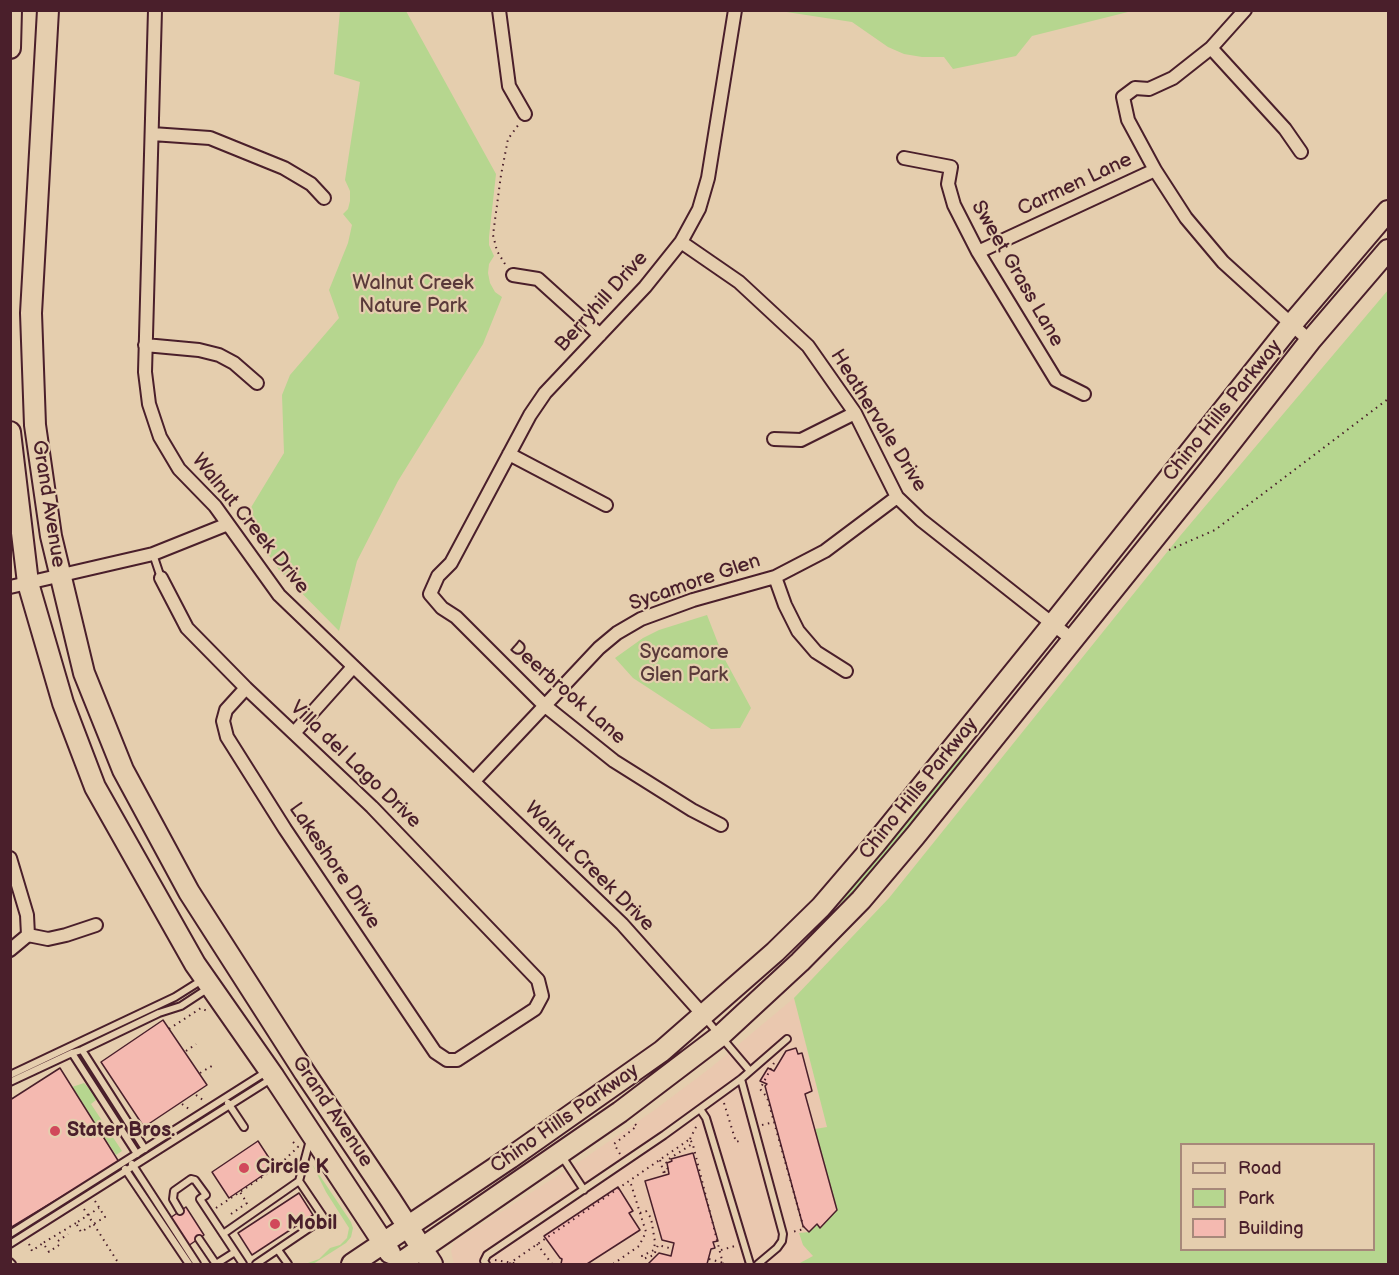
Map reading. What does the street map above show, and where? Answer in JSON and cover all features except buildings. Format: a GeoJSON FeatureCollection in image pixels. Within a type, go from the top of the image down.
{"type":"FeatureCollection","features":[{"type":"Feature","properties":{"kind":"main road"},"geometry":{"type":"LineString","coordinates":[[10,48],[11,10]]}},
{"type":"Feature","properties":{"kind":"main road","name":"Grand Avenue"},"geometry":{"type":"LineString","coordinates":[[48,10],[32,313],[35,425],[51,536],[84,673],[123,770],[189,892],[426,1257]]}},
{"type":"Feature","properties":{"kind":"main road","name":"Chino Hills Parkway"},"geometry":{"type":"LineString","coordinates":[[352,1264],[408,1228],[662,1051],[700,1012],[775,952],[821,907],[1053,624],[1291,326],[1389,212]]}},
{"type":"Feature","properties":{"kind":"main road","name":"Chino Hills Parkway"},"geometry":{"type":"LineString","coordinates":[[398,1264],[426,1257],[560,1153],[620,1112],[720,1036],[800,962],[861,900],[1073,640],[1310,341],[1389,250]]}},
{"type":"Feature","properties":{"kind":"main road","name":"Grand Avenue"},"geometry":{"type":"LineString","coordinates":[[10,432],[19,585],[95,787],[178,935],[272,1073],[305,1137],[398,1264]]}},
{"type":"Feature","properties":{"kind":"main road"},"geometry":{"type":"LineString","coordinates":[[208,982],[235,963]]}},
{"type":"Feature","properties":{"kind":"street","name":"Walnut Creek Drive"},"geometry":{"type":"LineString","coordinates":[[154,10],[145,372],[148,404],[160,437],[179,469],[215,506],[279,595],[622,924],[700,1012]]}},
{"type":"Feature","properties":{"kind":"street"},"geometry":{"type":"LineString","coordinates":[[500,10],[509,86],[525,114]]}},
{"type":"Feature","properties":{"kind":"street","name":"Berryhill Drive"},"geometry":{"type":"LineString","coordinates":[[430,594],[438,576],[451,563],[530,415],[545,393],[645,287],[681,242],[699,208],[708,178],[735,10]]}},
{"type":"Feature","properties":{"kind":"street"},"geometry":{"type":"LineString","coordinates":[[1245,10],[1211,48],[1173,78],[1149,89],[1135,88],[1123,97],[1128,120],[1155,170],[1186,218],[1223,262],[1310,341]]}},
{"type":"Feature","properties":{"kind":"street"},"geometry":{"type":"LineString","coordinates":[[1211,48],[1285,129],[1301,152]]}},
{"type":"Feature","properties":{"kind":"street"},"geometry":{"type":"LineString","coordinates":[[152,134],[180,134],[210,138],[284,168],[311,184],[324,198]]}},
{"type":"Feature","properties":{"kind":"street","name":"Sweet Grass Lane"},"geometry":{"type":"LineString","coordinates":[[903,159],[951,167],[948,184],[954,205],[978,252],[1056,381],[1084,394]]}},
{"type":"Feature","properties":{"kind":"street","name":"Carmen Lane"},"geometry":{"type":"LineString","coordinates":[[978,252],[1155,170]]}},
{"type":"Feature","properties":{"kind":"street","name":"Heathervale Drive"},"geometry":{"type":"LineString","coordinates":[[681,242],[739,282],[808,346],[855,413],[897,497],[921,520],[1073,640]]}},
{"type":"Feature","properties":{"kind":"street"},"geometry":{"type":"LineString","coordinates":[[513,275],[538,279],[600,335]]}},
{"type":"Feature","properties":{"kind":"street"},"geometry":{"type":"LineString","coordinates":[[145,345],[199,350],[219,355],[234,363],[257,383]]}},
{"type":"Feature","properties":{"kind":"street"},"geometry":{"type":"LineString","coordinates":[[774,439],[801,440],[855,413]]}},
{"type":"Feature","properties":{"kind":"street"},"geometry":{"type":"LineString","coordinates":[[509,454],[606,505]]}},
{"type":"Feature","properties":{"kind":"street","name":"Sycamore Glen"},"geometry":{"type":"LineString","coordinates":[[474,780],[598,648],[616,633],[641,619],[693,600],[776,577],[825,551],[897,497]]}},
{"type":"Feature","properties":{"kind":"street"},"geometry":{"type":"LineString","coordinates":[[19,585],[153,554],[228,524]]}},
{"type":"Feature","properties":{"kind":"street"},"geometry":{"type":"LineString","coordinates":[[776,577],[785,605],[798,631],[816,652],[846,671]]}},
{"type":"Feature","properties":{"kind":"street","name":"Villa del Lago Drive"},"geometry":{"type":"LineString","coordinates":[[161,578],[187,628],[246,688],[372,807],[538,980],[542,996]]}},
{"type":"Feature","properties":{"kind":"street","name":"Deerbrook Lane"},"geometry":{"type":"LineString","coordinates":[[430,594],[544,705],[614,761],[720,825]]}},
{"type":"Feature","properties":{"kind":"street"},"geometry":{"type":"LineString","coordinates":[[295,732],[353,667]]}},
{"type":"Feature","properties":{"kind":"street","name":"Lakeshore Drive"},"geometry":{"type":"LineString","coordinates":[[246,688],[226,710],[223,721],[227,737],[285,829],[435,1052],[447,1060],[457,1060],[536,1009],[542,996]]}},
{"type":"Feature","properties":{"kind":"street"},"geometry":{"type":"LineString","coordinates":[[10,858],[27,915],[28,935]]}},
{"type":"Feature","properties":{"kind":"street"},"geometry":{"type":"LineString","coordinates":[[28,935],[48,939],[96,925]]}},
{"type":"Feature","properties":{"kind":"street"},"geometry":{"type":"LineString","coordinates":[[10,950],[28,935]]}},
{"type":"Feature","properties":{"kind":"lane","name":"Villa del Lago Drive"},"geometry":{"type":"LineString","coordinates":[[153,554],[161,578]]}},
{"type":"Feature","properties":{"kind":"lane"},"geometry":{"type":"LineString","coordinates":[[10,1082],[159,1013],[181,1006],[208,982]]}},
{"type":"Feature","properties":{"kind":"lane"},"geometry":{"type":"LineString","coordinates":[[10,1076],[208,982]]}},
{"type":"Feature","properties":{"kind":"lane","name":"Walnut Creek Drive"},"geometry":{"type":"LineString","coordinates":[[700,1012],[750,1071]]}},
{"type":"Feature","properties":{"kind":"lane"},"geometry":{"type":"LineString","coordinates":[[486,1264],[484,1261],[487,1255],[700,1109],[787,1039]]}},
{"type":"Feature","properties":{"kind":"lane"},"geometry":{"type":"LineString","coordinates":[[82,1050],[146,1149]]}},
{"type":"Feature","properties":{"kind":"lane"},"geometry":{"type":"LineString","coordinates":[[72,1053],[137,1154]]}},
{"type":"Feature","properties":{"kind":"lane"},"geometry":{"type":"LineString","coordinates":[[10,1234],[225,1098],[272,1073]]}},
{"type":"Feature","properties":{"kind":"lane"},"geometry":{"type":"LineString","coordinates":[[10,1244],[229,1105],[272,1073]]}},
{"type":"Feature","properties":{"kind":"lane"},"geometry":{"type":"LineString","coordinates":[[741,1078],[783,1234],[782,1241],[777,1248],[758,1264]]}},
{"type":"Feature","properties":{"kind":"lane"},"geometry":{"type":"LineString","coordinates":[[225,1098],[244,1127]]}},
{"type":"Feature","properties":{"kind":"lane"},"geometry":{"type":"LineString","coordinates":[[700,1109],[706,1118],[750,1264]]}},
{"type":"Feature","properties":{"kind":"lane"},"geometry":{"type":"LineString","coordinates":[[256,1264],[324,1218],[299,1181],[305,1137]]}},
{"type":"Feature","properties":{"kind":"lane"},"geometry":{"type":"LineString","coordinates":[[560,1153],[584,1190]]}},
{"type":"Feature","properties":{"kind":"lane"},"geometry":{"type":"LineString","coordinates":[[129,1159],[197,1264]]}},
{"type":"Feature","properties":{"kind":"lane"},"geometry":{"type":"LineString","coordinates":[[122,1164],[189,1264]]}},
{"type":"Feature","properties":{"kind":"lane"},"geometry":{"type":"LineString","coordinates":[[180,1211],[173,1199],[174,1191],[191,1179],[195,1180],[206,1195],[200,1199],[243,1264]]}},
{"type":"Feature","properties":{"kind":"lane"},"geometry":{"type":"LineString","coordinates":[[223,1234],[299,1181]]}},
{"type":"Feature","properties":{"kind":"lane"},"geometry":{"type":"LineString","coordinates":[[199,1239],[216,1264],[235,1252]]}},
{"type":"Feature","properties":{"kind":"lane"},"geometry":{"type":"LineString","coordinates":[[278,1250],[288,1264]]}},
{"type":"Feature","properties":{"kind":"path"},"geometry":{"type":"LineString","coordinates":[[513,275],[497,251],[493,235],[508,139],[525,114]]}},
{"type":"Feature","properties":{"kind":"path"},"geometry":{"type":"LineString","coordinates":[[1169,550],[1215,530],[1389,399]]}},
{"type":"Feature","properties":{"kind":"path"},"geometry":{"type":"LineString","coordinates":[[169,1029],[201,1008]]}},
{"type":"Feature","properties":{"kind":"path"},"geometry":{"type":"LineString","coordinates":[[186,1052],[196,1044]]}},
{"type":"Feature","properties":{"kind":"path"},"geometry":{"type":"LineString","coordinates":[[773,1052],[774,1064],[760,1089],[767,1097],[804,1229]]}},
{"type":"Feature","properties":{"kind":"path"},"geometry":{"type":"LineString","coordinates":[[200,1073],[212,1066]]}},
{"type":"Feature","properties":{"kind":"path"},"geometry":{"type":"LineString","coordinates":[[718,1108],[724,1102],[735,1142],[742,1140]]}},
{"type":"Feature","properties":{"kind":"path"},"geometry":{"type":"LineString","coordinates":[[620,1154],[614,1144],[637,1126],[634,1123]]}},
{"type":"Feature","properties":{"kind":"path"},"geometry":{"type":"LineString","coordinates":[[511,1264],[690,1140],[697,1125]]}},
{"type":"Feature","properties":{"kind":"path"},"geometry":{"type":"LineString","coordinates":[[209,1213],[285,1161],[298,1147],[293,1142],[305,1137]]}},
{"type":"Feature","properties":{"kind":"path"},"geometry":{"type":"LineString","coordinates":[[690,1140],[723,1264],[709,1259]]}},
{"type":"Feature","properties":{"kind":"path"},"geometry":{"type":"LineString","coordinates":[[660,1160],[664,1173],[668,1171],[666,1161],[692,1144]]}},
{"type":"Feature","properties":{"kind":"path"},"geometry":{"type":"LineString","coordinates":[[614,1264],[639,1246],[646,1232],[630,1181]]}},
{"type":"Feature","properties":{"kind":"path"},"geometry":{"type":"LineString","coordinates":[[231,1214],[247,1203],[240,1192]]}},
{"type":"Feature","properties":{"kind":"path"},"geometry":{"type":"LineString","coordinates":[[78,1201],[119,1264]]}},
{"type":"Feature","properties":{"kind":"path"},"geometry":{"type":"LineString","coordinates":[[76,1223],[81,1232],[105,1217],[94,1201]]}},
{"type":"Feature","properties":{"kind":"path"},"geometry":{"type":"LineString","coordinates":[[60,1245],[49,1252],[43,1243],[99,1208]]}},
{"type":"Feature","properties":{"kind":"path"},"geometry":{"type":"LineString","coordinates":[[640,1213],[646,1211],[651,1218],[655,1242],[652,1253],[642,1256],[643,1259],[654,1255],[658,1245],[673,1250]]}},
{"type":"Feature","properties":{"kind":"path"},"geometry":{"type":"LineString","coordinates":[[58,1241],[68,1234]]}},
{"type":"Feature","properties":{"kind":"path"},"geometry":{"type":"LineString","coordinates":[[537,1244],[552,1264]]}},
{"type":"Feature","properties":{"kind":"path"},"geometry":{"type":"LineString","coordinates":[[721,1250],[743,1244]]}},
{"type":"Feature","properties":{"kind":"path"},"geometry":{"type":"LineString","coordinates":[[495,1260],[519,1264]]}},
{"type":"Feature","properties":{"kind":"shaded area"},"geometry":{"type":"Polygon","coordinates":[[[794,998],[828,1131],[874,1194],[813,1257],[798,1264],[454,1264],[451,1251],[454,1242],[579,1162],[653,1111],[709,1069],[794,998]]]}},
{"type":"Feature","properties":{"kind":"green space","name":"Walnut Creek Nature Park"},"geometry":{"type":"Polygon","coordinates":[[[340,11],[406,11],[496,174],[489,237],[489,245],[494,256],[489,264],[488,273],[495,292],[502,297],[483,344],[398,481],[357,561],[339,631],[279,570],[244,519],[284,453],[282,395],[290,375],[339,318],[329,290],[348,243],[352,225],[343,214],[348,209],[350,201],[350,191],[345,180],[360,82],[334,74],[340,11]]]}},
{"type":"Feature","properties":{"kind":"green space"},"geometry":{"type":"Polygon","coordinates":[[[780,11],[1132,11],[1032,36],[1016,56],[953,69],[944,57],[904,54],[888,47],[852,22],[780,11]]]}},
{"type":"Feature","properties":{"kind":"green space"},"geometry":{"type":"Polygon","coordinates":[[[1388,290],[1388,1264],[798,1264],[813,1256],[803,1245],[799,1233],[809,1232],[817,1224],[821,1228],[837,1210],[815,1129],[827,1127],[794,998],[889,898],[1180,536],[1388,290]]]}},
{"type":"Feature","properties":{"kind":"green space","name":"Sycamore Glen Park"},"geometry":{"type":"Polygon","coordinates":[[[707,615],[723,656],[751,708],[740,728],[711,729],[633,678],[615,658],[643,638],[659,630],[707,615]]]}},
{"type":"Feature","properties":{"kind":"green space"},"geometry":{"type":"Polygon","coordinates":[[[971,741],[961,765],[875,872],[835,912],[851,887],[971,741]]]}},
{"type":"Feature","properties":{"kind":"green space"},"geometry":{"type":"Polygon","coordinates":[[[84,1083],[93,1092],[96,1100],[91,1104],[122,1151],[116,1155],[72,1087],[84,1083]]]}},
{"type":"Feature","properties":{"kind":"green space"},"geometry":{"type":"Polygon","coordinates":[[[312,1164],[353,1228],[351,1237],[346,1243],[313,1264],[310,1264],[308,1263],[319,1259],[330,1248],[340,1245],[347,1238],[349,1228],[326,1192],[312,1164]]]}},
{"type":"Feature","properties":{"kind":"place","name":"Stater Bros."},"geometry":{"type":"Point","coordinates":[55,1131]}},
{"type":"Feature","properties":{"kind":"place","name":"Circle K"},"geometry":{"type":"Point","coordinates":[244,1168]}},
{"type":"Feature","properties":{"kind":"place","name":"Mobil"},"geometry":{"type":"Point","coordinates":[275,1224]}}]}
